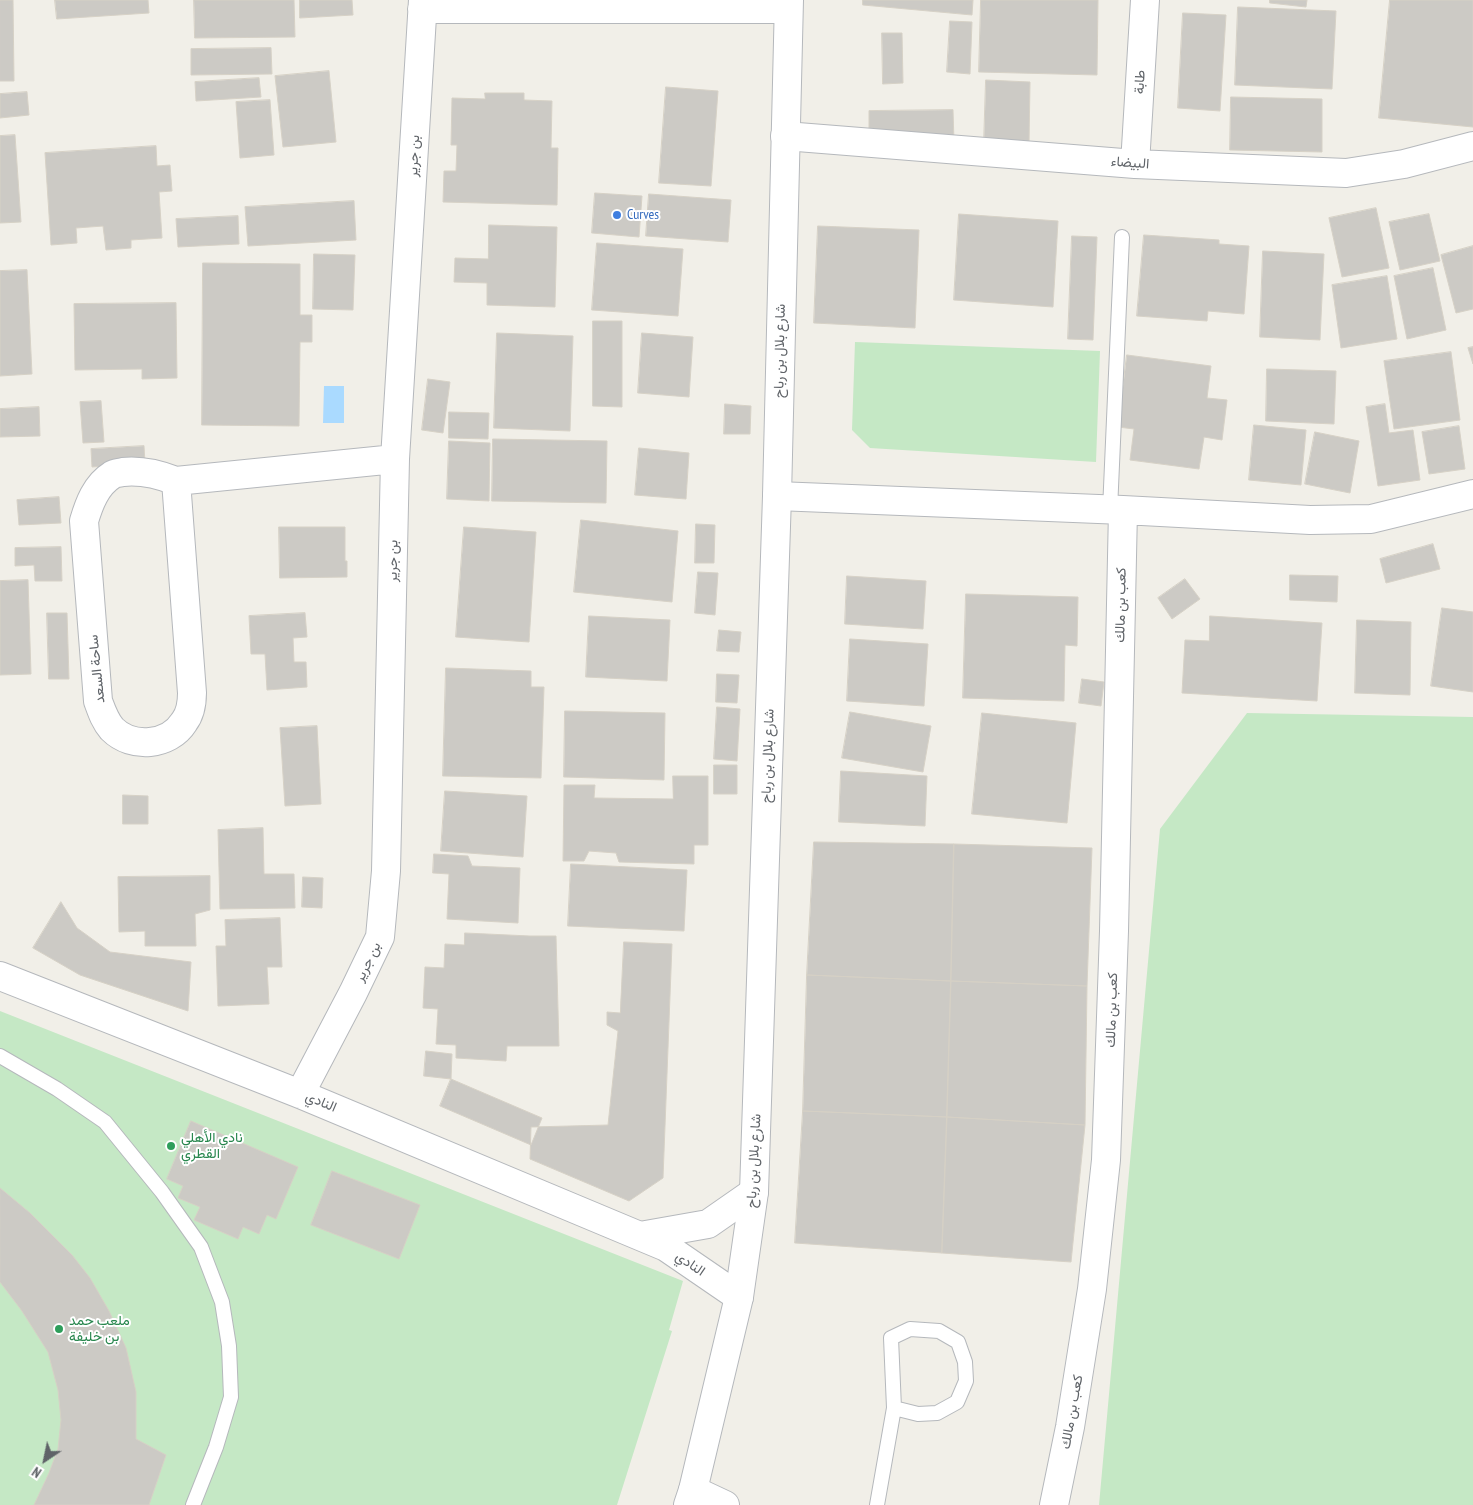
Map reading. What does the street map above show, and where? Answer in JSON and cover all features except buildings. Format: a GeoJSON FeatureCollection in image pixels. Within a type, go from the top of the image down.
{"type":"FeatureCollection","features":[{"type":"Feature","properties":{"kind":"street","name":"طابة"},"geometry":{"type":"LineString","coordinates":[[1135,164],[1145,0]]}},
{"type":"Feature","properties":{"kind":"street","name":"بن جرير"},"geometry":{"type":"LineString","coordinates":[[300,1094],[380,937],[386,871],[395,459],[423,4],[788,5]]}},
{"type":"Feature","properties":{"kind":"street","name":"شارع بلال بن رباح"},"geometry":{"type":"LineString","coordinates":[[691,1498],[739,1297],[754,1192],[777,496],[788,5]]}},
{"type":"Feature","properties":{"kind":"street","name":"البيضاء"},"geometry":{"type":"LineString","coordinates":[[785,136],[1135,164],[1346,173],[1404,164],[1473,146]]}},
{"type":"Feature","properties":{"kind":"street","name":"ساحة السعد"},"geometry":{"type":"LineString","coordinates":[[176,481],[192,693],[191,709],[184,723],[173,734],[158,741],[142,742],[126,739],[113,730],[104,717],[98,702],[84,521],[90,503],[100,486],[113,473],[134,471],[156,473],[176,481],[395,459]]}},
{"type":"Feature","properties":{"kind":"street"},"geometry":{"type":"LineString","coordinates":[[777,496],[1310,520],[1371,519],[1473,494]]}},
{"type":"Feature","properties":{"kind":"street","name":"كعب بن مالك"},"geometry":{"type":"LineString","coordinates":[[1054,1505],[1070,1428],[1092,1289],[1106,1160],[1114,931],[1116,510]]}},
{"type":"Feature","properties":{"kind":"street","name":"النادي"},"geometry":{"type":"LineString","coordinates":[[0,976],[300,1094],[666,1247],[739,1297]]}},
{"type":"Feature","properties":{"kind":"street","name":"النادي"},"geometry":{"type":"LineString","coordinates":[[638,1236],[708,1224],[754,1192]]}},
{"type":"Feature","properties":{"kind":"street"},"geometry":{"type":"LineString","coordinates":[[691,1498],[725,1505]]}},
{"type":"Feature","properties":{"kind":"lane"},"geometry":{"type":"LineString","coordinates":[[1116,510],[1122,237]]}},
{"type":"Feature","properties":{"kind":"lane"},"geometry":{"type":"LineString","coordinates":[[0,1056],[57,1089],[106,1122],[162,1192],[201,1247],[222,1302],[229,1346],[231,1397],[216,1447],[192,1505]]}},
{"type":"Feature","properties":{"kind":"lane"},"geometry":{"type":"LineString","coordinates":[[877,1505],[894,1408],[891,1338],[910,1329],[939,1331],[958,1342],[965,1362],[966,1381],[957,1402],[936,1413],[918,1414],[894,1408]]}},
{"type":"Feature","properties":{"kind":"green space"},"geometry":{"type":"Polygon","coordinates":[[[855,342],[1100,351],[1096,462],[870,448],[852,430],[855,342]]]}},
{"type":"Feature","properties":{"kind":"green space"},"geometry":{"type":"Polygon","coordinates":[[[1247,713],[1473,717],[1473,1505],[1099,1505],[1160,829],[1247,713]]]}},
{"type":"Feature","properties":{"kind":"green space","name":"نادي الأهلي القطري"},"geometry":{"type":"Polygon","coordinates":[[[0,1011],[683,1281],[669,1330],[672,1331],[617,1505],[0,1505],[0,1011]]]}},
{"type":"Feature","properties":{"kind":"water"},"geometry":{"type":"Polygon","coordinates":[[[324,386],[344,386],[344,423],[323,423],[324,386]]]}},
{"type":"Feature","properties":{"kind":"place","name":"Curves"},"geometry":{"type":"Point","coordinates":[617,215]}},
{"type":"Feature","properties":{"kind":"place","name":"نادي الأهلي القطري"},"geometry":{"type":"Point","coordinates":[171,1146]}},
{"type":"Feature","properties":{"kind":"place","name":"ملعب حمد بن خليفة"},"geometry":{"type":"Point","coordinates":[59,1329]}}]}
